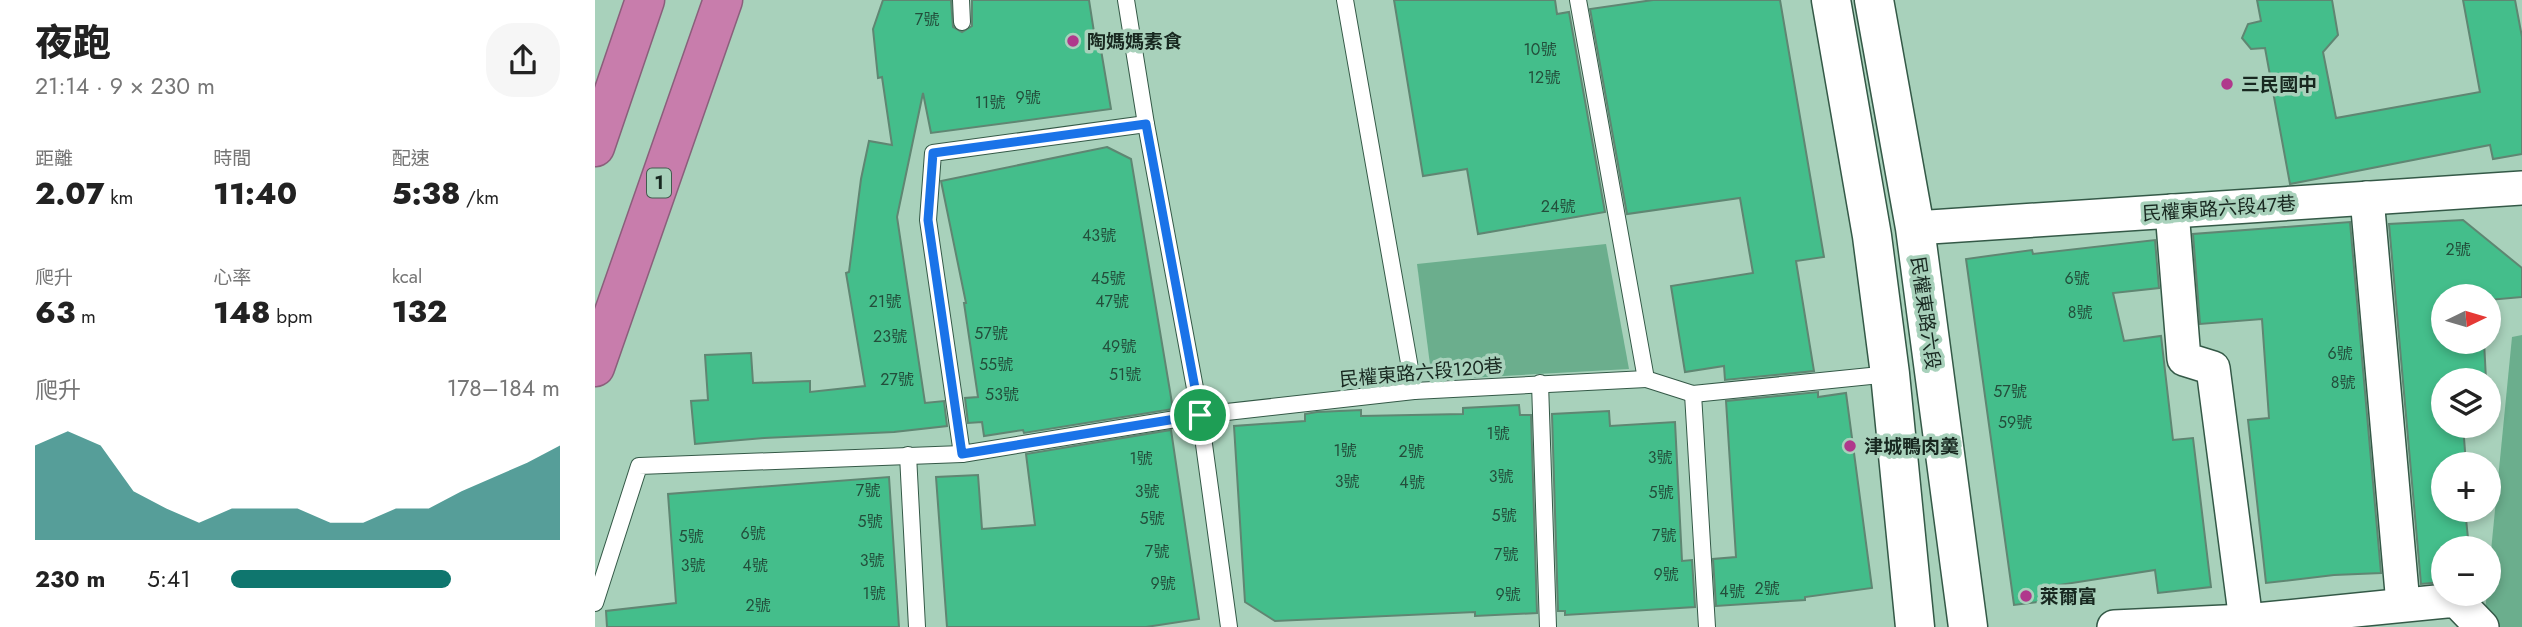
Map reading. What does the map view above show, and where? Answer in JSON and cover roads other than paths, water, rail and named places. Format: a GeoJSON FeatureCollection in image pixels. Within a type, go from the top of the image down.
{"type":"FeatureCollection","features":[{"type":"Feature","properties":{"kind":"highway"},"geometry":{"type":"LineString","coordinates":[[595,147],[645,0]]}},
{"type":"Feature","properties":{"kind":"highway","name":"1"},"geometry":{"type":"LineString","coordinates":[[595,367],[723,0]]}},
{"type":"Feature","properties":{"kind":"main road"},"geometry":{"type":"LineString","coordinates":[[1831,0],[1872,236],[1890,374],[1915,627]]}},
{"type":"Feature","properties":{"kind":"main road","name":"民權東路六段"},"geometry":{"type":"LineString","coordinates":[[1874,0],[1915,228],[1968,627]]}},
{"type":"Feature","properties":{"kind":"street","name":"民權東路六段47巷"},"geometry":{"type":"LineString","coordinates":[[1915,228],[2522,188]]}},
{"type":"Feature","properties":{"kind":"street"},"geometry":{"type":"LineString","coordinates":[[2367,198],[2403,604]]}},
{"type":"Feature","properties":{"kind":"street"},"geometry":{"type":"LineString","coordinates":[[2172,211],[2185,359],[2213,368],[2246,621]]}},
{"type":"Feature","properties":{"kind":"street"},"geometry":{"type":"LineString","coordinates":[[2114,627],[2246,621],[2456,600],[2482,627]]}},
{"type":"Feature","properties":{"kind":"lane"},"geometry":{"type":"LineString","coordinates":[[961,0],[963,22]]}},
{"type":"Feature","properties":{"kind":"lane"},"geometry":{"type":"LineString","coordinates":[[1126,0],[1200,415],[1229,627]]}},
{"type":"Feature","properties":{"kind":"lane"},"geometry":{"type":"LineString","coordinates":[[1346,0],[1414,391]]}},
{"type":"Feature","properties":{"kind":"lane"},"geometry":{"type":"LineString","coordinates":[[1578,0],[1646,379]]}},
{"type":"Feature","properties":{"kind":"lane"},"geometry":{"type":"LineString","coordinates":[[962,454],[928,220],[933,153],[1146,124]]}},
{"type":"Feature","properties":{"kind":"lane","name":"民權東路六段120巷"},"geometry":{"type":"LineString","coordinates":[[595,603],[639,466],[962,454],[1200,415],[1414,391],[1646,379],[1693,394],[1890,374]]}},
{"type":"Feature","properties":{"kind":"lane"},"geometry":{"type":"LineString","coordinates":[[1540,383],[1548,627]]}},
{"type":"Feature","properties":{"kind":"lane"},"geometry":{"type":"LineString","coordinates":[[1693,394],[1707,627]]}},
{"type":"Feature","properties":{"kind":"lane"},"geometry":{"type":"LineString","coordinates":[[908,455],[917,627]]}},
{"type":"Feature","properties":{"kind":"place","name":"陶媽媽素食"},"geometry":{"type":"Point","coordinates":[1073,41]}},
{"type":"Feature","properties":{"kind":"place","name":"三民國中"},"geometry":{"type":"Point","coordinates":[2227,84]}},
{"type":"Feature","properties":{"kind":"place","name":"津城鴨肉羮"},"geometry":{"type":"Point","coordinates":[1850,446]}},
{"type":"Feature","properties":{"kind":"place","name":"萊爾富"},"geometry":{"type":"Point","coordinates":[2026,596]}}]}
